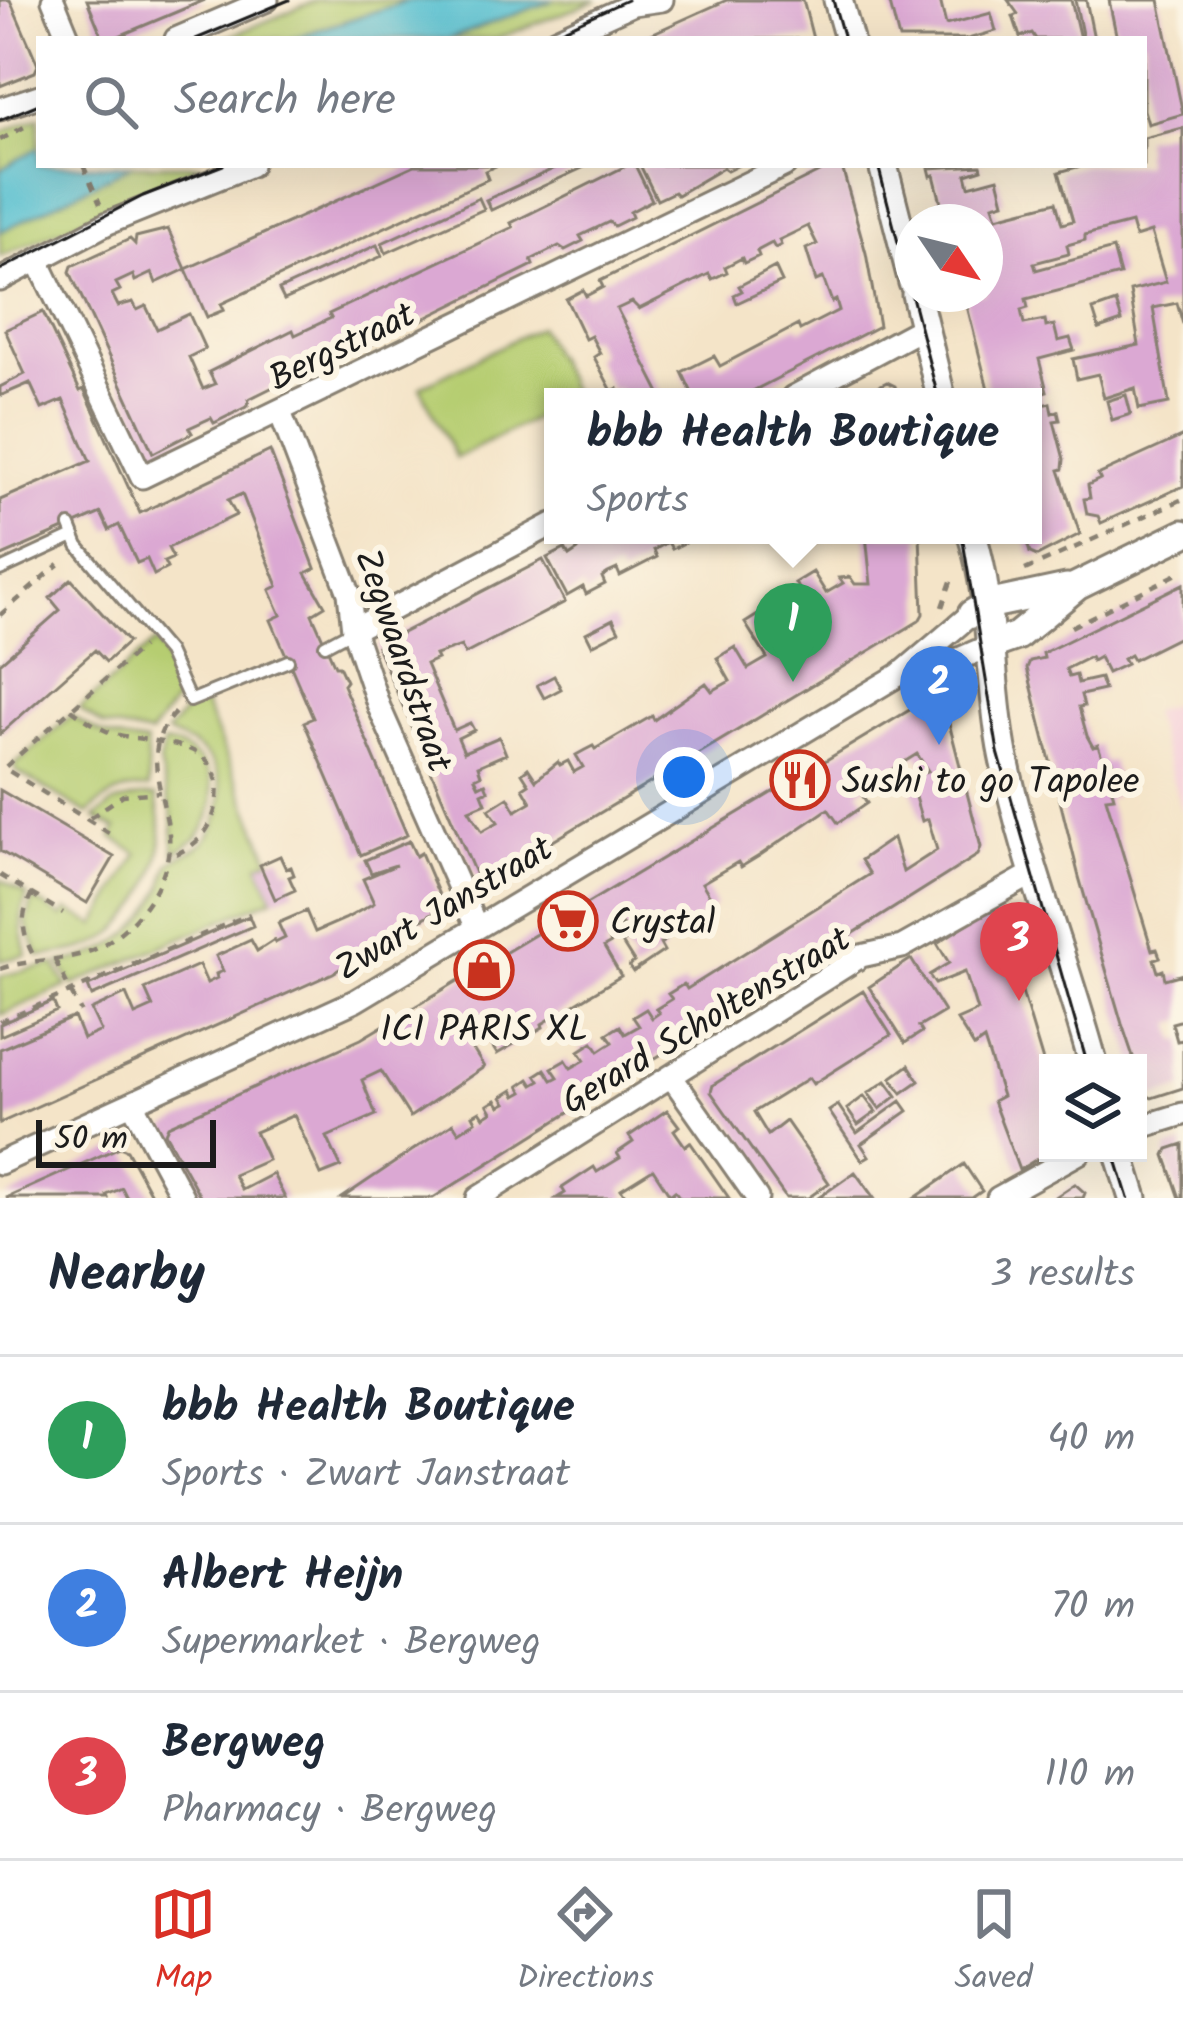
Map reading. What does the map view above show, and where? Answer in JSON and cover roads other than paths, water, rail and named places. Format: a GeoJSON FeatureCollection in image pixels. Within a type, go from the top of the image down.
{"type":"FeatureCollection","features":[{"type":"Feature","properties":{"kind":"street"},"geometry":{"type":"LineString","coordinates":[[52,0],[68,36]]}},
{"type":"Feature","properties":{"kind":"street"},"geometry":{"type":"LineString","coordinates":[[183,36],[267,0]]}},
{"type":"Feature","properties":{"kind":"street"},"geometry":{"type":"LineString","coordinates":[[563,36],[633,4],[662,0]]}},
{"type":"Feature","properties":{"kind":"street"},"geometry":{"type":"LineString","coordinates":[[839,0],[848,36]]}},
{"type":"Feature","properties":{"kind":"street"},"geometry":{"type":"LineString","coordinates":[[0,109],[36,97]]}},
{"type":"Feature","properties":{"kind":"street"},"geometry":{"type":"LineString","coordinates":[[0,280],[108,223],[244,168]]}},
{"type":"Feature","properties":{"kind":"street","name":"Bergstraat"},"geometry":{"type":"LineString","coordinates":[[38,261],[142,477],[779,168]]}},
{"type":"Feature","properties":{"kind":"street"},"geometry":{"type":"LineString","coordinates":[[884,168],[895,212]]}},
{"type":"Feature","properties":{"kind":"street"},"geometry":{"type":"LineString","coordinates":[[920,312],[939,388]]}},
{"type":"Feature","properties":{"kind":"street"},"geometry":{"type":"LineString","coordinates":[[810,388],[924,327]]}},
{"type":"Feature","properties":{"kind":"street","name":"Zegwaardstraat"},"geometry":{"type":"LineString","coordinates":[[280,412],[349,593],[353,630],[379,707],[476,926]]}},
{"type":"Feature","properties":{"kind":"street"},"geometry":{"type":"LineString","coordinates":[[353,630],[544,529]]}},
{"type":"Feature","properties":{"kind":"street"},"geometry":{"type":"LineString","coordinates":[[977,611],[1077,586],[1183,534]]}},
{"type":"Feature","properties":{"kind":"street"},"geometry":{"type":"LineString","coordinates":[[962,544],[977,611]]}},
{"type":"Feature","properties":{"kind":"street"},"geometry":{"type":"LineString","coordinates":[[973,544],[982,650],[1001,748],[1090,1054]]}},
{"type":"Feature","properties":{"kind":"street"},"geometry":{"type":"LineString","coordinates":[[982,650],[1017,636],[1077,586]]}},
{"type":"Feature","properties":{"kind":"street","name":"Zwart Janstraat"},"geometry":{"type":"LineString","coordinates":[[0,1163],[355,1001],[902,673],[977,611]]}},
{"type":"Feature","properties":{"kind":"street","name":"Zwart Janstraat"},"geometry":{"type":"LineString","coordinates":[[902,673],[982,650]]}},
{"type":"Feature","properties":{"kind":"street","name":"Gerard Scholtenstraat"},"geometry":{"type":"LineString","coordinates":[[478,1198],[860,956],[902,947],[1034,873]]}},
{"type":"Feature","properties":{"kind":"street"},"geometry":{"type":"LineString","coordinates":[[670,1076],[757,1198]]}},
{"type":"Feature","properties":{"kind":"street"},"geometry":{"type":"LineString","coordinates":[[132,1103],[183,1198]]}},
{"type":"Feature","properties":{"kind":"street"},"geometry":{"type":"LineString","coordinates":[[1147,1125],[1183,1114]]}},
{"type":"Feature","properties":{"kind":"street"},"geometry":{"type":"LineString","coordinates":[[998,1198],[1063,1162]]}},
{"type":"Feature","properties":{"kind":"street"},"geometry":{"type":"LineString","coordinates":[[1122,1162],[1132,1198]]}},
{"type":"Feature","properties":{"kind":"lane"},"geometry":{"type":"LineString","coordinates":[[0,570],[18,555],[74,536],[168,652],[190,700],[288,661]]}},
{"type":"Feature","properties":{"kind":"lane"},"geometry":{"type":"LineString","coordinates":[[325,645],[353,630]]}},
{"type":"Feature","properties":{"kind":"water"},"geometry":{"type":"Polygon","coordinates":[[[410,0],[554,0],[456,36],[299,36],[410,0]]]}},
{"type":"Feature","properties":{"kind":"water"},"geometry":{"type":"Polygon","coordinates":[[[36,149],[36,168],[126,168],[0,232],[0,170],[36,149]]]}},
{"type":"Feature","properties":{"kind":"tram line"},"geometry":{"type":"LineString","coordinates":[[203,36],[289,0]]}},
{"type":"Feature","properties":{"kind":"tram line"},"geometry":{"type":"LineString","coordinates":[[548,36],[627,0]]}},
{"type":"Feature","properties":{"kind":"tram line"},"geometry":{"type":"LineString","coordinates":[[833,0],[843,36]]}},
{"type":"Feature","properties":{"kind":"tram line"},"geometry":{"type":"LineString","coordinates":[[0,120],[36,105]]}},
{"type":"Feature","properties":{"kind":"tram line"},"geometry":{"type":"LineString","coordinates":[[0,270],[143,196],[215,168]]}},
{"type":"Feature","properties":{"kind":"tram line"},"geometry":{"type":"LineString","coordinates":[[879,168],[936,388]]}},
{"type":"Feature","properties":{"kind":"tram line"},"geometry":{"type":"LineString","coordinates":[[963,544],[998,752],[1084,1054]]}},
{"type":"Feature","properties":{"kind":"tram line"},"geometry":{"type":"LineString","coordinates":[[1117,1162],[1128,1198]]}},
{"type":"Feature","properties":{"kind":"place","name":"bbb Health Boutique"},"geometry":{"type":"Point","coordinates":[793,682]}},
{"type":"Feature","properties":{"kind":"place","name":"Albert Heijn"},"geometry":{"type":"Point","coordinates":[939,745]}},
{"type":"Feature","properties":{"kind":"place","name":"Sushi to go Tapolee"},"geometry":{"type":"Point","coordinates":[800,780]}},
{"type":"Feature","properties":{"kind":"place","name":"Crystal"},"geometry":{"type":"Point","coordinates":[568,921]}},
{"type":"Feature","properties":{"kind":"place","name":"ICI PARIS XL"},"geometry":{"type":"Point","coordinates":[484,970]}},
{"type":"Feature","properties":{"kind":"place","name":"Bergweg"},"geometry":{"type":"Point","coordinates":[1019,1001]}}]}
